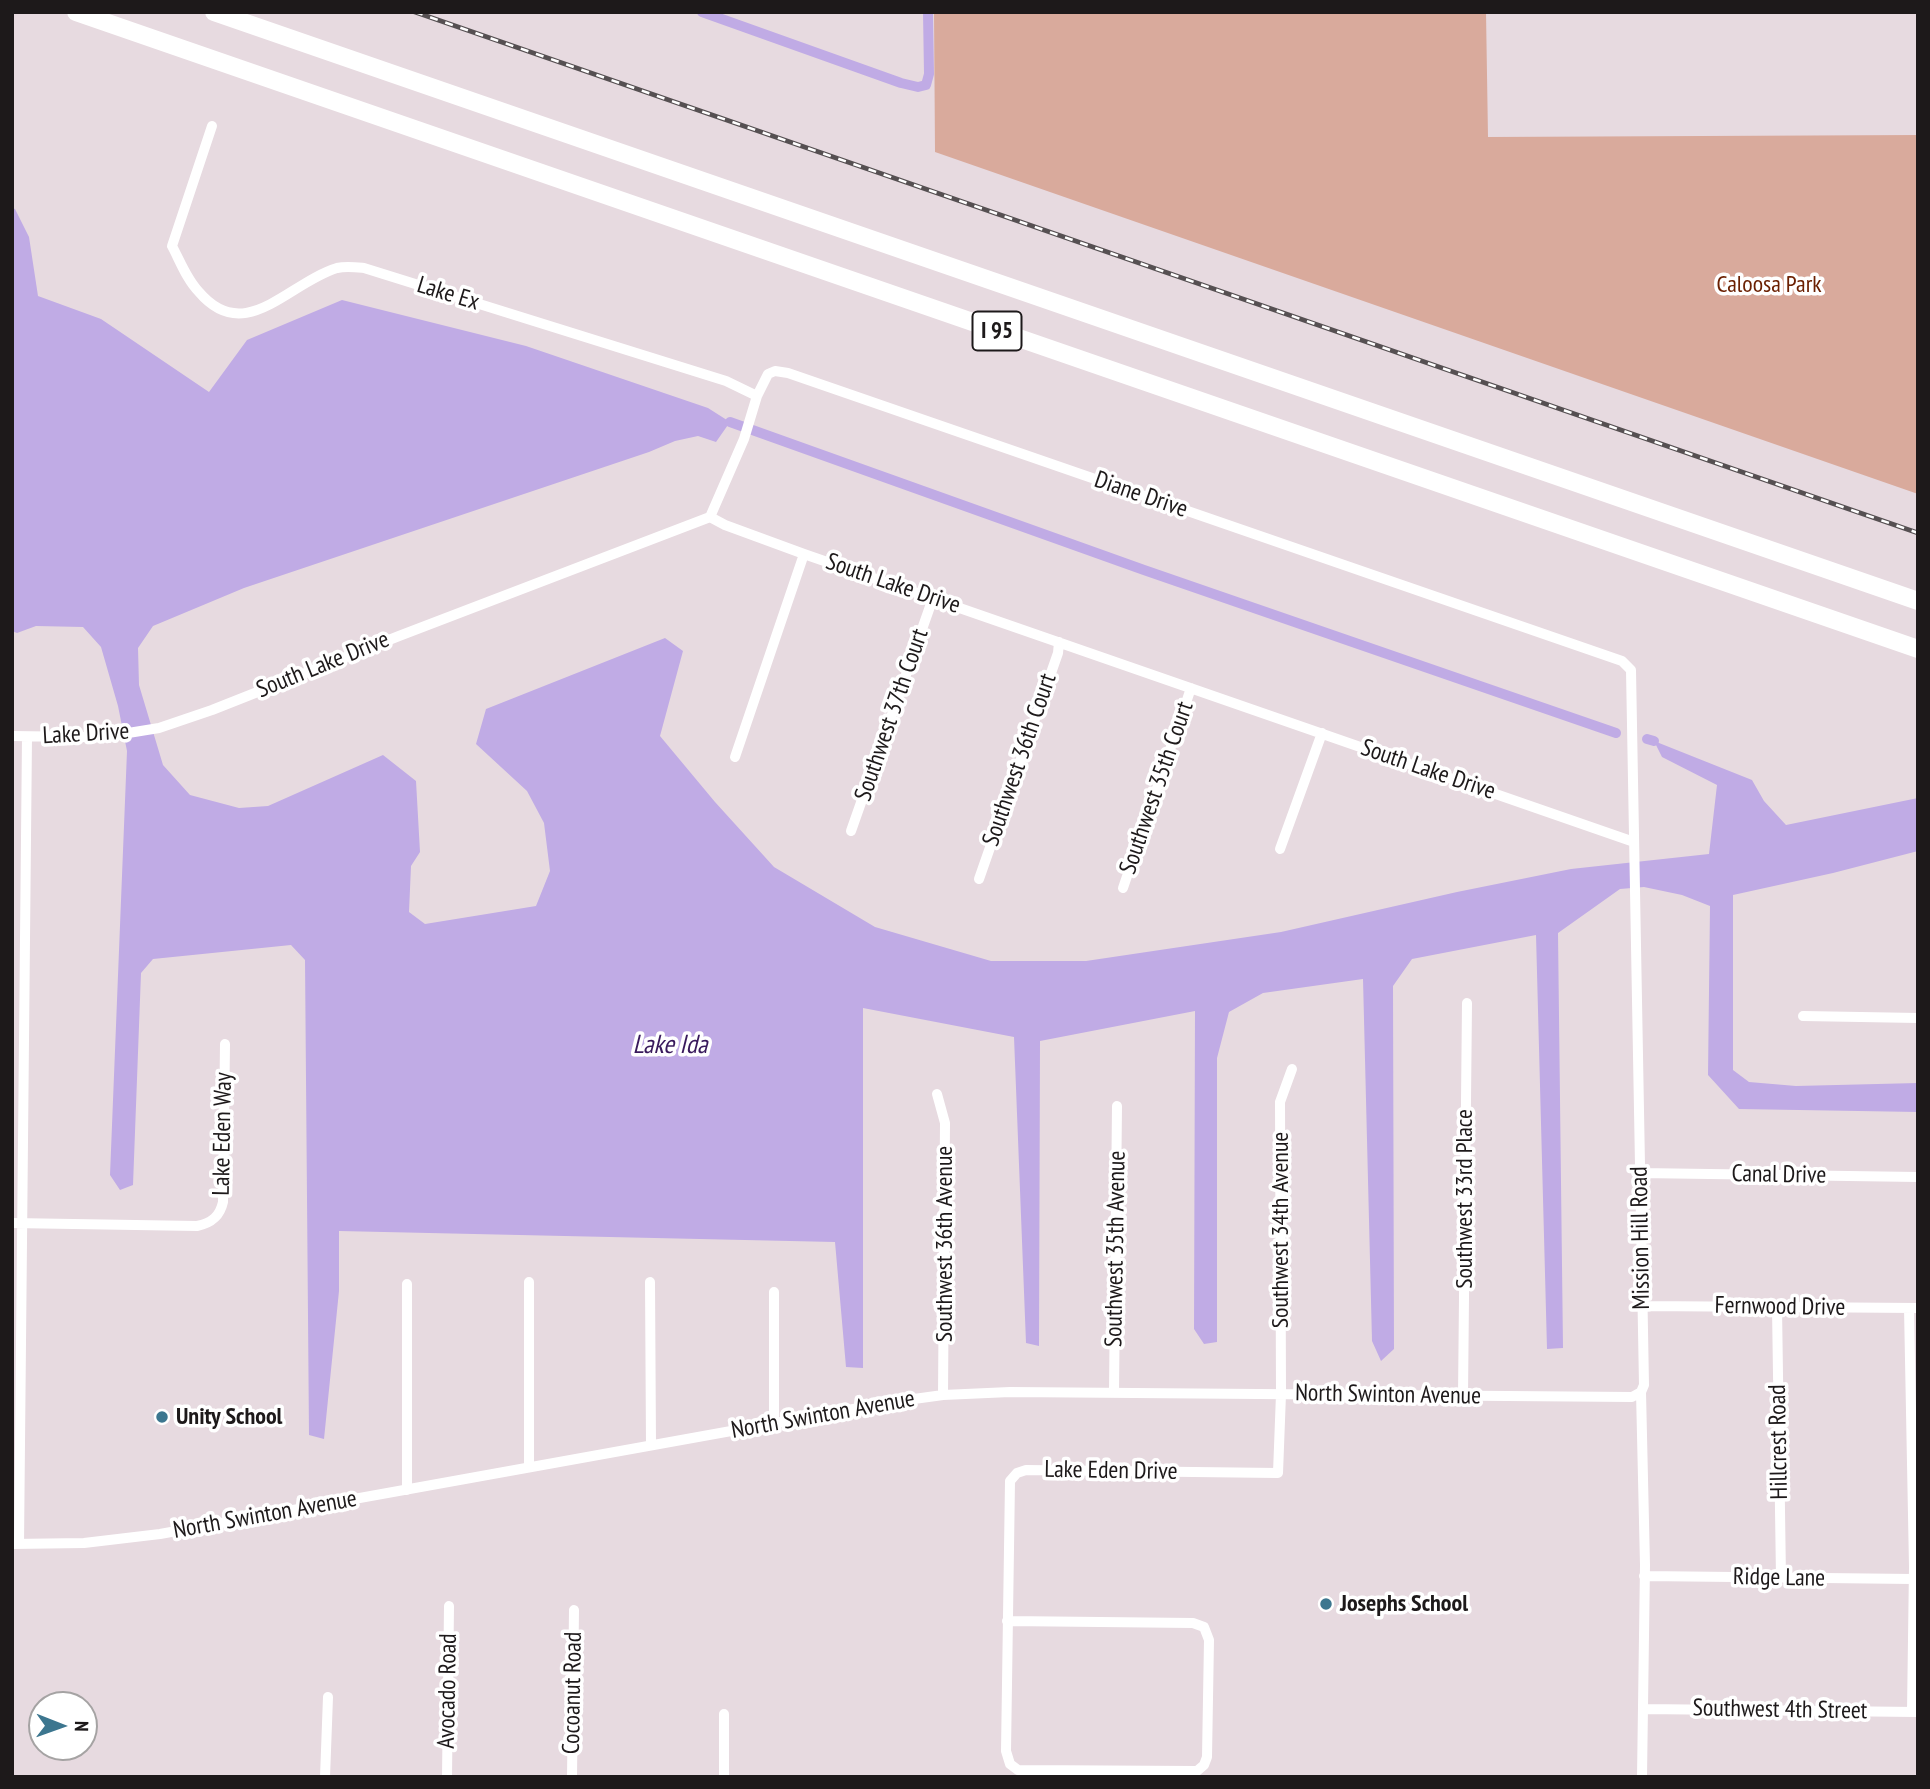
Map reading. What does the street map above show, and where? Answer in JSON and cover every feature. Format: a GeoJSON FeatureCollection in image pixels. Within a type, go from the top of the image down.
{"type":"FeatureCollection","features":[{"type":"Feature","properties":{"kind":"highway","name":"I 95"},"geometry":{"type":"LineString","coordinates":[[76,12],[1918,649]]}},
{"type":"Feature","properties":{"kind":"highway","name":"I 95"},"geometry":{"type":"LineString","coordinates":[[215,12],[1918,601]]}},
{"type":"Feature","properties":{"kind":"street","name":"Lake Ex"},"geometry":{"type":"LineString","coordinates":[[212,126],[172,246],[197,290],[212,306],[226,313],[241,315],[255,312],[336,268],[363,268],[726,382],[758,396]]}},
{"type":"Feature","properties":{"kind":"street","name":"Diane Drive"},"geometry":{"type":"LineString","coordinates":[[710,517],[744,439],[768,374],[775,371],[788,373],[1622,662],[1631,670],[1632,698]]}},
{"type":"Feature","properties":{"kind":"street","name":"South Lake Drive"},"geometry":{"type":"LineString","coordinates":[[159,728],[212,710],[710,517],[804,554],[1634,842]]}},
{"type":"Feature","properties":{"kind":"street"},"geometry":{"type":"LineString","coordinates":[[735,757],[804,554]]}},
{"type":"Feature","properties":{"kind":"street","name":"Southwest 37th Court"},"geometry":{"type":"LineString","coordinates":[[850,831],[933,598]]}},
{"type":"Feature","properties":{"kind":"street","name":"Southwest 36th Court"},"geometry":{"type":"LineString","coordinates":[[979,879],[1058,653],[1059,642]]}},
{"type":"Feature","properties":{"kind":"street","name":"Southwest 35th Court"},"geometry":{"type":"LineString","coordinates":[[1123,888],[1191,688]]}},
{"type":"Feature","properties":{"kind":"street","name":"Mission Hill Road"},"geometry":{"type":"LineString","coordinates":[[1632,698],[1644,1385],[1642,1777]]}},
{"type":"Feature","properties":{"kind":"street","name":"Lake Drive"},"geometry":{"type":"LineString","coordinates":[[12,736],[86,737],[159,728]]}},
{"type":"Feature","properties":{"kind":"street"},"geometry":{"type":"LineString","coordinates":[[1280,849],[1322,733]]}},
{"type":"Feature","properties":{"kind":"street"},"geometry":{"type":"LineString","coordinates":[[15,1544],[18,1061],[25,899],[27,737]]}},
{"type":"Feature","properties":{"kind":"street"},"geometry":{"type":"LineString","coordinates":[[12,899],[25,899]]}},
{"type":"Feature","properties":{"kind":"street","name":"Southwest 33rd Place"},"geometry":{"type":"LineString","coordinates":[[1463,1395],[1467,1003]]}},
{"type":"Feature","properties":{"kind":"street"},"geometry":{"type":"LineString","coordinates":[[1803,1016],[1918,1018]]}},
{"type":"Feature","properties":{"kind":"street","name":"Lake Eden Way"},"geometry":{"type":"LineString","coordinates":[[17,1223],[197,1226],[212,1221],[223,1202],[225,1044]]}},
{"type":"Feature","properties":{"kind":"street","name":"Southwest 34th Avenue"},"geometry":{"type":"LineString","coordinates":[[1281,1394],[1280,1102],[1292,1069]]}},
{"type":"Feature","properties":{"kind":"street","name":"Southwest 36th Avenue"},"geometry":{"type":"LineString","coordinates":[[937,1094],[945,1123],[943,1395]]}},
{"type":"Feature","properties":{"kind":"street","name":"Southwest 35th Avenue"},"geometry":{"type":"LineString","coordinates":[[1114,1392],[1117,1106]]}},
{"type":"Feature","properties":{"kind":"street","name":"Canal Drive"},"geometry":{"type":"LineString","coordinates":[[1640,1173],[1918,1177]]}},
{"type":"Feature","properties":{"kind":"street"},"geometry":{"type":"LineString","coordinates":[[528,1282],[529,1467]]}},
{"type":"Feature","properties":{"kind":"street"},"geometry":{"type":"LineString","coordinates":[[650,1282],[652,1445]]}},
{"type":"Feature","properties":{"kind":"street"},"geometry":{"type":"LineString","coordinates":[[407,1284],[407,1490]]}},
{"type":"Feature","properties":{"kind":"street"},"geometry":{"type":"LineString","coordinates":[[774,1292],[774,1423]]}},
{"type":"Feature","properties":{"kind":"street","name":"Fernwood Drive"},"geometry":{"type":"LineString","coordinates":[[1642,1306],[1913,1308]]}},
{"type":"Feature","properties":{"kind":"street","name":"Hillcrest Road"},"geometry":{"type":"LineString","coordinates":[[1777,1307],[1782,1578]]}},
{"type":"Feature","properties":{"kind":"street"},"geometry":{"type":"LineString","coordinates":[[1913,1308],[1915,1712]]}},
{"type":"Feature","properties":{"kind":"street","name":"North Swinton Avenue"},"geometry":{"type":"LineString","coordinates":[[15,1544],[84,1543],[149,1536],[943,1395],[1114,1392],[1632,1397],[1642,1392]]}},
{"type":"Feature","properties":{"kind":"street","name":"Lake Eden Drive"},"geometry":{"type":"LineString","coordinates":[[1007,1621],[1193,1623],[1204,1627],[1209,1640],[1207,1757],[1204,1765],[1197,1771],[1183,1774],[1018,1770],[1010,1764],[1006,1751],[1007,1621],[1010,1481],[1017,1473],[1026,1470],[1278,1473],[1281,1394]]}},
{"type":"Feature","properties":{"kind":"street","name":"Ridge Lane"},"geometry":{"type":"LineString","coordinates":[[1644,1576],[1913,1579]]}},
{"type":"Feature","properties":{"kind":"street","name":"Avocado Road"},"geometry":{"type":"LineString","coordinates":[[447,1777],[449,1605]]}},
{"type":"Feature","properties":{"kind":"street","name":"Cocoanut Road"},"geometry":{"type":"LineString","coordinates":[[572,1777],[574,1610]]}},
{"type":"Feature","properties":{"kind":"street"},"geometry":{"type":"LineString","coordinates":[[325,1777],[328,1697]]}},
{"type":"Feature","properties":{"kind":"street","name":"Southwest 4th Street"},"geometry":{"type":"LineString","coordinates":[[1643,1709],[1915,1712]]}},
{"type":"Feature","properties":{"kind":"street"},"geometry":{"type":"LineString","coordinates":[[724,1714],[724,1777]]}},
{"type":"Feature","properties":{"kind":"green space","name":"Caloosa Park"},"geometry":{"type":"Polygon","coordinates":[[[934,12],[1486,12],[1488,137],[1918,135],[1918,494],[935,152],[934,12]]]}},
{"type":"Feature","properties":{"kind":"water","name":"Lake Ida"},"geometry":{"type":"Polygon","coordinates":[[[12,208],[29,237],[38,296],[101,319],[209,392],[247,340],[342,300],[526,346],[708,408],[730,422],[716,442],[698,436],[675,441],[244,588],[153,626],[138,648],[139,685],[163,765],[190,795],[239,808],[268,806],[383,755],[416,781],[420,852],[411,866],[409,912],[425,924],[536,906],[550,871],[544,823],[527,791],[476,744],[486,709],[665,638],[683,651],[660,736],[774,867],[875,927],[991,961],[1086,961],[1281,932],[1571,869],[1709,854],[1717,785],[1662,757],[1654,741],[1752,780],[1764,801],[1786,825],[1918,798],[1918,851],[1733,895],[1733,1070],[1749,1082],[1796,1086],[1918,1083],[1918,1112],[1739,1109],[1708,1075],[1710,906],[1682,895],[1644,887],[1620,889],[1558,933],[1563,1348],[1547,1349],[1536,935],[1412,959],[1393,986],[1394,1349],[1381,1361],[1372,1341],[1363,979],[1263,993],[1229,1012],[1217,1058],[1217,1342],[1204,1344],[1194,1329],[1195,1011],[1040,1041],[1039,1346],[1026,1343],[1014,1037],[863,1008],[863,1368],[846,1367],[835,1242],[339,1231],[339,1291],[324,1439],[309,1435],[305,960],[291,945],[153,959],[141,973],[133,1185],[120,1190],[110,1175],[127,751],[118,706],[101,647],[83,627],[36,626],[17,633],[12,631],[12,208]]]}},
{"type":"Feature","properties":{"kind":"waterway"},"geometry":{"type":"LineString","coordinates":[[702,12],[918,87],[926,85],[929,74],[928,12]]}},
{"type":"Feature","properties":{"kind":"waterway"},"geometry":{"type":"LineString","coordinates":[[730,422],[1144,570],[1616,733]]}},
{"type":"Feature","properties":{"kind":"waterway"},"geometry":{"type":"LineString","coordinates":[[1647,739],[1654,741]]}},
{"type":"Feature","properties":{"kind":"railway"},"geometry":{"type":"LineString","coordinates":[[415,12],[1918,533]]}},
{"type":"Feature","properties":{"kind":"place","name":"Unity School"},"geometry":{"type":"Point","coordinates":[162,1417]}},
{"type":"Feature","properties":{"kind":"place","name":"Josephs School"},"geometry":{"type":"Point","coordinates":[1326,1604]}}]}
